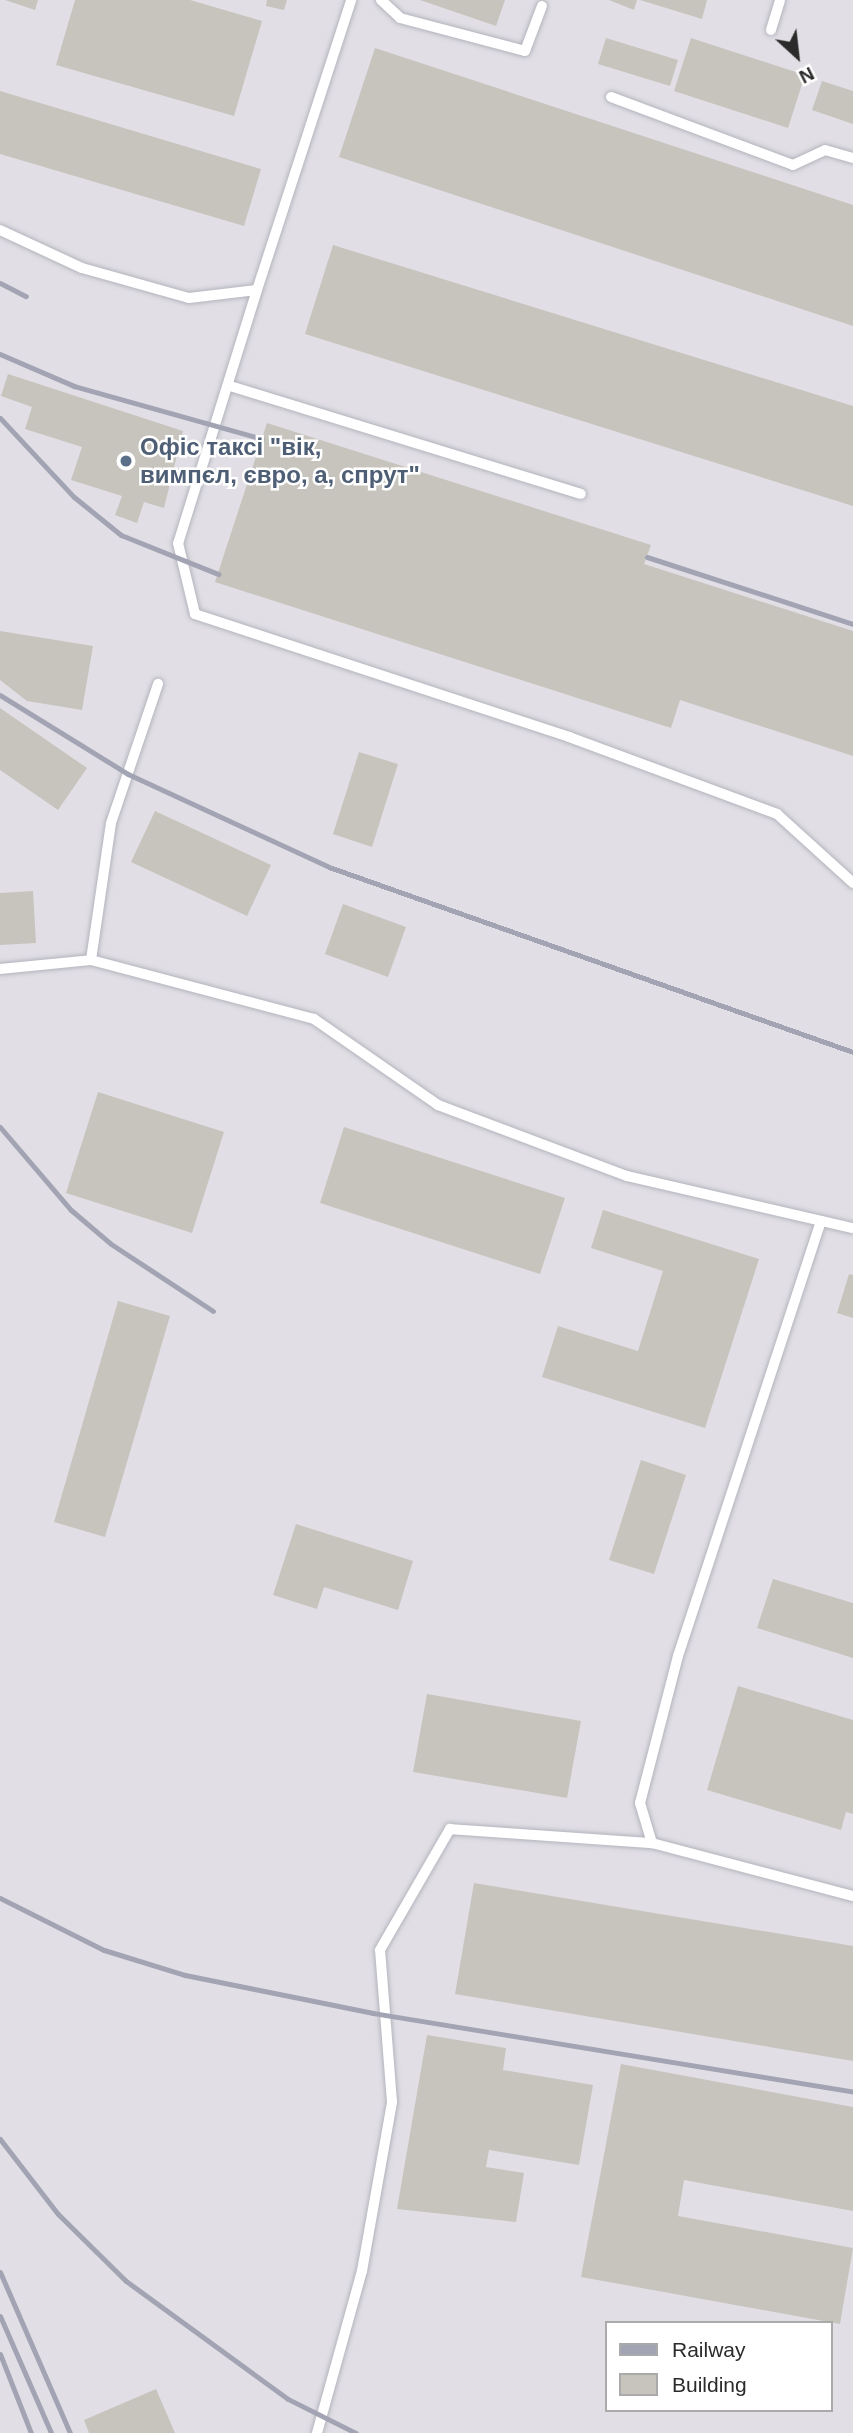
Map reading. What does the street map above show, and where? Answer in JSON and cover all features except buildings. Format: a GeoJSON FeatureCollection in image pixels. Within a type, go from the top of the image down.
{"type":"FeatureCollection","features":[{"type":"Feature","properties":{"kind":"lane"},"geometry":{"type":"LineString","coordinates":[[351,0],[178,543],[195,614],[569,737],[777,814],[853,883]]}},
{"type":"Feature","properties":{"kind":"lane"},"geometry":{"type":"LineString","coordinates":[[381,0],[400,18],[525,51],[542,6]]}},
{"type":"Feature","properties":{"kind":"lane"},"geometry":{"type":"LineString","coordinates":[[771,30],[780,0]]}},
{"type":"Feature","properties":{"kind":"lane"},"geometry":{"type":"LineString","coordinates":[[611,97],[793,165],[825,150],[853,158]]}},
{"type":"Feature","properties":{"kind":"lane"},"geometry":{"type":"LineString","coordinates":[[0,230],[82,268],[189,298],[257,290]]}},
{"type":"Feature","properties":{"kind":"lane"},"geometry":{"type":"LineString","coordinates":[[230,386],[581,494]]}},
{"type":"Feature","properties":{"kind":"lane"},"geometry":{"type":"LineString","coordinates":[[91,960],[111,823],[158,684]]}},
{"type":"Feature","properties":{"kind":"lane"},"geometry":{"type":"LineString","coordinates":[[0,969],[91,960],[314,1019],[438,1105],[627,1176],[853,1228]]}},
{"type":"Feature","properties":{"kind":"lane"},"geometry":{"type":"LineString","coordinates":[[652,1843],[640,1803],[678,1656],[821,1221]]}},
{"type":"Feature","properties":{"kind":"lane"},"geometry":{"type":"LineString","coordinates":[[317,2433],[362,2271],[392,2102],[380,1950],[450,1829],[652,1843],[853,1896]]}},
{"type":"Feature","properties":{"kind":"shaded area"},"geometry":{"type":"Polygon","coordinates":[[[0,0],[853,0],[853,2433],[0,2433],[0,0]]]}},
{"type":"Feature","properties":{"kind":"railway"},"geometry":{"type":"LineString","coordinates":[[0,283],[26,296]]}},
{"type":"Feature","properties":{"kind":"railway"},"geometry":{"type":"LineString","coordinates":[[0,354],[74,386],[262,439]]}},
{"type":"Feature","properties":{"kind":"railway"},"geometry":{"type":"LineString","coordinates":[[0,418],[74,497],[121,535],[218,574]]}},
{"type":"Feature","properties":{"kind":"railway"},"geometry":{"type":"LineString","coordinates":[[647,557],[853,624]]}},
{"type":"Feature","properties":{"kind":"railway"},"geometry":{"type":"LineString","coordinates":[[0,695],[128,774],[329,867],[853,1052]]}},
{"type":"Feature","properties":{"kind":"railway"},"geometry":{"type":"LineString","coordinates":[[0,1127],[71,1210],[111,1244],[213,1311]]}},
{"type":"Feature","properties":{"kind":"railway"},"geometry":{"type":"LineString","coordinates":[[0,1898],[104,1950],[185,1975],[373,2013],[853,2092]]}},
{"type":"Feature","properties":{"kind":"railway"},"geometry":{"type":"LineString","coordinates":[[0,2139],[58,2214],[126,2281],[288,2399],[356,2433]]}},
{"type":"Feature","properties":{"kind":"railway"},"geometry":{"type":"LineString","coordinates":[[0,2272],[70,2433]]}},
{"type":"Feature","properties":{"kind":"railway"},"geometry":{"type":"LineString","coordinates":[[0,2316],[51,2433]]}},
{"type":"Feature","properties":{"kind":"railway"},"geometry":{"type":"LineString","coordinates":[[0,2354],[31,2433]]}},
{"type":"Feature","properties":{"kind":"place","name":"Офіс таксі \"вік, вимпєл, євро, а, спрут\""},"geometry":{"type":"Point","coordinates":[126,461]}}]}
